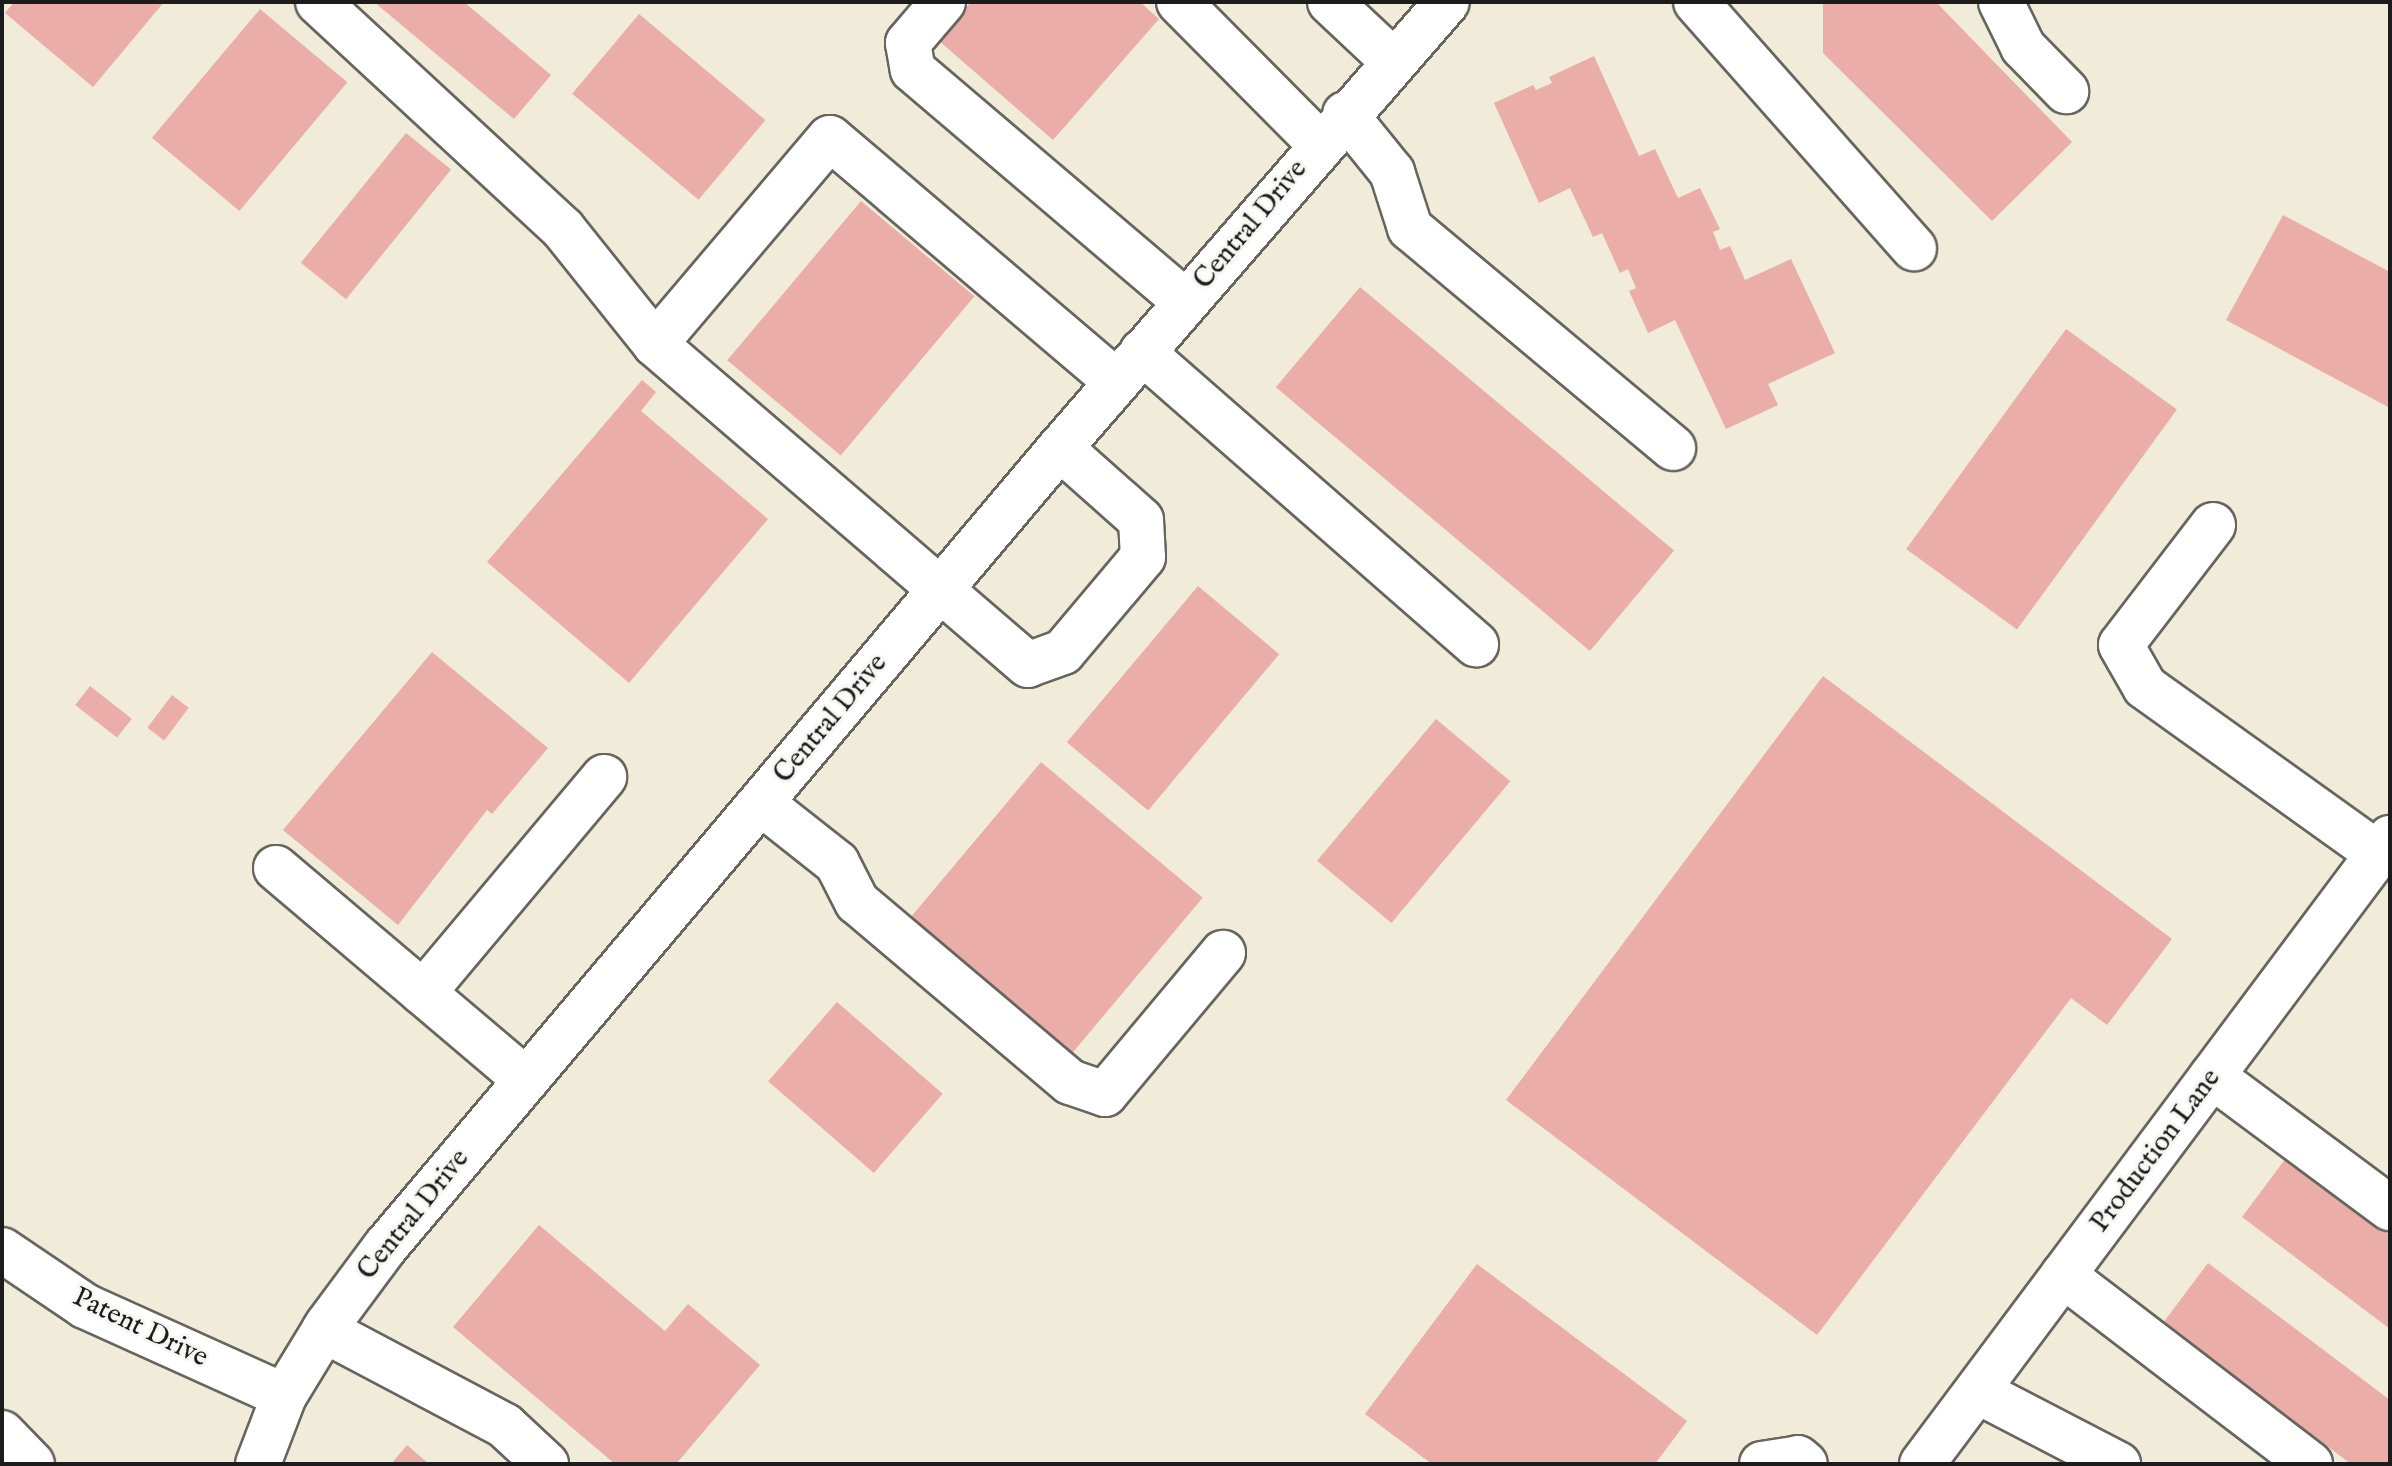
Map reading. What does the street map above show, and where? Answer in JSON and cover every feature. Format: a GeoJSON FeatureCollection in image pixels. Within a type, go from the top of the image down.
{"type":"FeatureCollection","features":[{"type":"Feature","properties":{"kind":"street"},"geometry":{"type":"LineString","coordinates":[[318,2],[563,229],[655,344],[1028,665],[1063,652],[1143,557],[1141,520],[1060,448]]}},
{"type":"Feature","properties":{"kind":"street"},"geometry":{"type":"LineString","coordinates":[[943,2],[908,43],[913,70],[1186,302]]}},
{"type":"Feature","properties":{"kind":"street"},"geometry":{"type":"LineString","coordinates":[[1179,2],[1332,129],[1392,172],[1410,228],[1673,448]]}},
{"type":"Feature","properties":{"kind":"street"},"geometry":{"type":"LineString","coordinates":[[1330,2],[1392,60]]}},
{"type":"Feature","properties":{"kind":"street","name":"Central Drive"},"geometry":{"type":"LineString","coordinates":[[258,1464],[284,1396],[324,1330],[386,1246],[1332,129],[1447,2]]}},
{"type":"Feature","properties":{"kind":"street"},"geometry":{"type":"LineString","coordinates":[[1696,2],[1914,248]]}},
{"type":"Feature","properties":{"kind":"street"},"geometry":{"type":"LineString","coordinates":[[2001,2],[2023,47],[2066,91]]}},
{"type":"Feature","properties":{"kind":"street"},"geometry":{"type":"LineString","coordinates":[[655,344],[830,138],[1130,367],[1476,644]]}},
{"type":"Feature","properties":{"kind":"street"},"geometry":{"type":"LineString","coordinates":[[2213,525],[2121,645],[2145,687],[2384,846]]}},
{"type":"Feature","properties":{"kind":"street"},"geometry":{"type":"LineString","coordinates":[[423,993],[604,777]]}},
{"type":"Feature","properties":{"kind":"street"},"geometry":{"type":"LineString","coordinates":[[761,803],[837,863],[857,902],[1070,1082],[1105,1094],[1223,953]]}},
{"type":"Feature","properties":{"kind":"street","name":"Production Lane"},"geometry":{"type":"LineString","coordinates":[[1922,1464],[2384,846]]}},
{"type":"Feature","properties":{"kind":"street"},"geometry":{"type":"LineString","coordinates":[[276,868],[526,1080]]}},
{"type":"Feature","properties":{"kind":"street"},"geometry":{"type":"LineString","coordinates":[[2212,1076],[2390,1208]]}},
{"type":"Feature","properties":{"kind":"street","name":"Patent Drive"},"geometry":{"type":"LineString","coordinates":[[2,1250],[85,1306],[284,1396]]}},
{"type":"Feature","properties":{"kind":"street"},"geometry":{"type":"LineString","coordinates":[[2063,1275],[2310,1464]]}},
{"type":"Feature","properties":{"kind":"street"},"geometry":{"type":"LineString","coordinates":[[324,1330],[505,1426],[546,1464]]}},
{"type":"Feature","properties":{"kind":"street"},"geometry":{"type":"LineString","coordinates":[[1977,1391],[2118,1464]]}},
{"type":"Feature","properties":{"kind":"street"},"geometry":{"type":"LineString","coordinates":[[2,1433],[32,1464]]}},
{"type":"Feature","properties":{"kind":"street"},"geometry":{"type":"LineString","coordinates":[[1762,1464],[1798,1458],[1805,1464]]}},
{"type":"Feature","properties":{"kind":"building"},"geometry":{"type":"Polygon","coordinates":[[[14,2],[164,2],[93,87],[5,13],[14,2]]]}},
{"type":"Feature","properties":{"kind":"building"},"geometry":{"type":"Polygon","coordinates":[[[374,2],[464,2],[551,75],[514,119],[374,2]]]}},
{"type":"Feature","properties":{"kind":"building"},"geometry":{"type":"Polygon","coordinates":[[[971,2],[1140,2],[1159,19],[1053,140],[938,40],[971,2]]]}},
{"type":"Feature","properties":{"kind":"building"},"geometry":{"type":"Polygon","coordinates":[[[1823,2],[1936,2],[2072,142],[1992,221],[1823,53],[1823,2]]]}},
{"type":"Feature","properties":{"kind":"building"},"geometry":{"type":"Polygon","coordinates":[[[260,9],[347,82],[239,211],[152,138],[260,9]]]}},
{"type":"Feature","properties":{"kind":"building"},"geometry":{"type":"Polygon","coordinates":[[[639,14],[765,120],[699,200],[572,94],[639,14]]]}},
{"type":"Feature","properties":{"kind":"building"},"geometry":{"type":"Polygon","coordinates":[[[1594,56],[1639,156],[1655,149],[1678,198],[1700,188],[1720,229],[1713,232],[1720,250],[1730,246],[1745,280],[1791,259],[1835,353],[1768,384],[1778,405],[1726,429],[1675,320],[1648,333],[1629,291],[1636,288],[1628,269],[1620,273],[1602,233],[1593,237],[1570,188],[1539,203],[1494,103],[1533,85],[1536,90],[1552,83],[1549,77],[1594,56]]]}},
{"type":"Feature","properties":{"kind":"building"},"geometry":{"type":"Polygon","coordinates":[[[406,133],[451,170],[346,299],[301,263],[406,133]]]}},
{"type":"Feature","properties":{"kind":"building"},"geometry":{"type":"Polygon","coordinates":[[[861,201],[974,296],[841,455],[727,360],[861,201]]]}},
{"type":"Feature","properties":{"kind":"building"},"geometry":{"type":"Polygon","coordinates":[[[2283,215],[2390,272],[2390,408],[2226,320],[2283,215]]]}},
{"type":"Feature","properties":{"kind":"building"},"geometry":{"type":"Polygon","coordinates":[[[1360,287],[1674,551],[1590,651],[1276,387],[1360,287]]]}},
{"type":"Feature","properties":{"kind":"building"},"geometry":{"type":"Polygon","coordinates":[[[2066,329],[2177,410],[2017,630],[1906,549],[2066,329]]]}},
{"type":"Feature","properties":{"kind":"building"},"geometry":{"type":"Polygon","coordinates":[[[642,380],[656,392],[641,411],[768,519],[629,683],[487,562],[642,380]]]}},
{"type":"Feature","properties":{"kind":"building"},"geometry":{"type":"Polygon","coordinates":[[[1198,586],[1279,654],[1148,810],[1067,742],[1198,586]]]}},
{"type":"Feature","properties":{"kind":"building"},"geometry":{"type":"Polygon","coordinates":[[[432,652],[548,748],[492,814],[487,810],[398,925],[283,830],[432,652]]]}},
{"type":"Feature","properties":{"kind":"building"},"geometry":{"type":"Polygon","coordinates":[[[1823,676],[2172,939],[2107,1025],[2071,998],[1817,1335],[1506,1100],[1823,676]]]}},
{"type":"Feature","properties":{"kind":"building"},"geometry":{"type":"Polygon","coordinates":[[[90,686],[132,719],[117,738],[75,705],[90,686]]]}},
{"type":"Feature","properties":{"kind":"building"},"geometry":{"type":"Polygon","coordinates":[[[172,695],[189,708],[164,740],[147,728],[172,695]]]}},
{"type":"Feature","properties":{"kind":"building"},"geometry":{"type":"Polygon","coordinates":[[[1436,719],[1510,781],[1391,923],[1317,861],[1436,719]]]}},
{"type":"Feature","properties":{"kind":"building"},"geometry":{"type":"Polygon","coordinates":[[[1041,762],[1203,898],[1071,1055],[909,919],[1041,762]]]}},
{"type":"Feature","properties":{"kind":"building"},"geometry":{"type":"Polygon","coordinates":[[[837,1002],[943,1094],[874,1173],[768,1081],[837,1002]]]}},
{"type":"Feature","properties":{"kind":"building"},"geometry":{"type":"Polygon","coordinates":[[[2286,1158],[2390,1235],[2390,1329],[2242,1217],[2286,1158]]]}},
{"type":"Feature","properties":{"kind":"building"},"geometry":{"type":"Polygon","coordinates":[[[539,1225],[665,1331],[688,1304],[760,1365],[676,1464],[615,1464],[453,1327],[539,1225]]]}},
{"type":"Feature","properties":{"kind":"building"},"geometry":{"type":"Polygon","coordinates":[[[2208,1263],[2390,1400],[2390,1464],[2351,1464],[2163,1323],[2208,1263]]]}},
{"type":"Feature","properties":{"kind":"building"},"geometry":{"type":"Polygon","coordinates":[[[1477,1264],[1687,1421],[1655,1464],[1432,1464],[1365,1414],[1477,1264]]]}},
{"type":"Feature","properties":{"kind":"building"},"geometry":{"type":"Polygon","coordinates":[[[407,1445],[429,1464],[391,1464],[407,1445]]]}}]}
